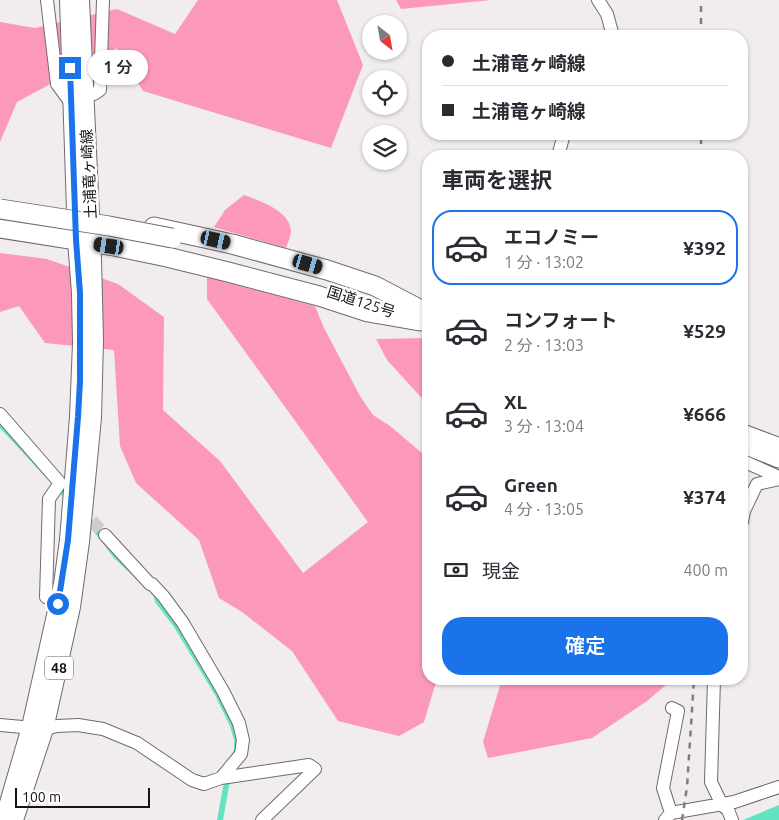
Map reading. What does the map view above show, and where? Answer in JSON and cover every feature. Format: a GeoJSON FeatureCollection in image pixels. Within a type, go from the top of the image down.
{"type":"FeatureCollection","features":[{"type":"Feature","properties":{"kind":"highway"},"geometry":{"type":"LineString","coordinates":[[0,200],[83,213],[232,244],[327,270],[375,286],[422,315]]}},
{"type":"Feature","properties":{"kind":"highway","name":"国道125号"},"geometry":{"type":"LineString","coordinates":[[0,208],[109,226],[422,315]]}},
{"type":"Feature","properties":{"kind":"highway","name":"国道125号"},"geometry":{"type":"LineString","coordinates":[[0,221],[113,238],[170,244]]}},
{"type":"Feature","properties":{"kind":"highway"},"geometry":{"type":"LineString","coordinates":[[0,228],[166,257],[320,296],[368,312],[422,316]]}},
{"type":"Feature","properties":{"kind":"highway"},"geometry":{"type":"LineString","coordinates":[[748,445],[779,458]]}},
{"type":"Feature","properties":{"kind":"highway"},"geometry":{"type":"LineString","coordinates":[[748,457],[779,470]]}},
{"type":"Feature","properties":{"kind":"main road","name":"土浦竜ヶ崎線"},"geometry":{"type":"LineString","coordinates":[[15,820],[38,728],[72,607],[81,542],[92,427],[95,340],[84,242],[78,100],[68,0]]}},
{"type":"Feature","properties":{"kind":"main road","name":"土浦竜ヶ崎線"},"geometry":{"type":"LineString","coordinates":[[78,100],[81,0]]}},
{"type":"Feature","properties":{"kind":"main road","name":"土浦竜ヶ崎線"},"geometry":{"type":"LineString","coordinates":[[2,820],[38,728],[68,540],[78,417],[80,293],[84,242]]}},
{"type":"Feature","properties":{"kind":"street"},"geometry":{"type":"LineString","coordinates":[[47,0],[57,84],[78,100],[100,90],[103,0]]}},
{"type":"Feature","properties":{"kind":"street"},"geometry":{"type":"LineString","coordinates":[[598,0],[607,14],[611,30]]}},
{"type":"Feature","properties":{"kind":"street"},"geometry":{"type":"LineString","coordinates":[[0,414],[60,483],[50,499],[46,597],[58,604]]}},
{"type":"Feature","properties":{"kind":"street"},"geometry":{"type":"LineString","coordinates":[[748,432],[779,444]]}},
{"type":"Feature","properties":{"kind":"street"},"geometry":{"type":"LineString","coordinates":[[748,463],[779,478]]}},
{"type":"Feature","properties":{"kind":"street"},"geometry":{"type":"LineString","coordinates":[[748,503],[757,484],[779,478]]}},
{"type":"Feature","properties":{"kind":"street"},"geometry":{"type":"LineString","coordinates":[[105,535],[168,603],[223,691],[239,723],[243,740],[241,754],[221,778]]}},
{"type":"Feature","properties":{"kind":"street"},"geometry":{"type":"LineString","coordinates":[[714,685],[710,782],[728,812]]}},
{"type":"Feature","properties":{"kind":"street"},"geometry":{"type":"LineString","coordinates":[[672,708],[678,711],[663,788],[668,816],[728,812]]}},
{"type":"Feature","properties":{"kind":"street"},"geometry":{"type":"LineString","coordinates":[[0,725],[38,728],[78,725],[103,729],[137,743],[192,780],[204,784],[221,778],[310,765],[315,769],[262,820]]}},
{"type":"Feature","properties":{"kind":"street"},"geometry":{"type":"LineString","coordinates":[[728,812],[734,802],[779,787]]}},
{"type":"Feature","properties":{"kind":"shaded area"},"geometry":{"type":"Polygon","coordinates":[[[198,0],[337,0],[363,65],[331,148],[143,91],[117,48],[17,102],[0,142],[0,22],[35,28],[117,9],[175,34],[198,0]]]}},
{"type":"Feature","properties":{"kind":"shaded area"},"geometry":{"type":"Polygon","coordinates":[[[396,0],[491,0],[401,9],[396,0]]]}},
{"type":"Feature","properties":{"kind":"shaded area"},"geometry":{"type":"Polygon","coordinates":[[[244,195],[274,208],[286,218],[291,232],[286,248],[214,227],[225,210],[244,195]]]}},
{"type":"Feature","properties":{"kind":"shaded area"},"geometry":{"type":"Polygon","coordinates":[[[0,253],[47,259],[118,284],[164,317],[163,410],[220,461],[303,573],[368,522],[207,299],[207,277],[315,306],[324,328],[360,396],[373,415],[390,426],[422,453],[422,685],[435,685],[424,722],[399,736],[338,721],[292,651],[242,612],[219,598],[199,540],[136,483],[120,446],[114,350],[45,343],[19,306],[0,312],[0,253]]]}},
{"type":"Feature","properties":{"kind":"shaded area"},"geometry":{"type":"Polygon","coordinates":[[[422,338],[422,398],[387,360],[376,339],[422,338]]]}},
{"type":"Feature","properties":{"kind":"shaded area"},"geometry":{"type":"Polygon","coordinates":[[[0,418],[118,553],[152,587],[220,692],[240,740],[223,820],[217,820],[223,787],[234,749],[234,740],[230,726],[215,695],[174,627],[155,602],[153,592],[150,592],[113,557],[100,539],[52,484],[0,428],[0,418]]]}},
{"type":"Feature","properties":{"kind":"shaded area"},"geometry":{"type":"Polygon","coordinates":[[[500,685],[666,685],[647,701],[592,738],[488,758],[483,742],[500,685]]]}},
{"type":"Feature","properties":{"kind":"shaded area"},"geometry":{"type":"Polygon","coordinates":[[[779,805],[779,820],[743,820],[779,805]]]}},
{"type":"Feature","properties":{"kind":"tunnel"},"geometry":{"type":"LineString","coordinates":[[80,507],[105,535]]}},
{"type":"Feature","properties":{"kind":"railway"},"geometry":{"type":"LineString","coordinates":[[701,0],[701,30]]}},
{"type":"Feature","properties":{"kind":"railway"},"geometry":{"type":"LineString","coordinates":[[701,140],[701,150]]}},
{"type":"Feature","properties":{"kind":"railway"},"geometry":{"type":"LineString","coordinates":[[682,820],[687,787],[694,685]]}},
{"type":"Feature","properties":{"kind":"route"},"geometry":{"type":"LineString","coordinates":[[58,604],[68,540],[80,381],[80,293],[76,240],[70,68]]}}]}
